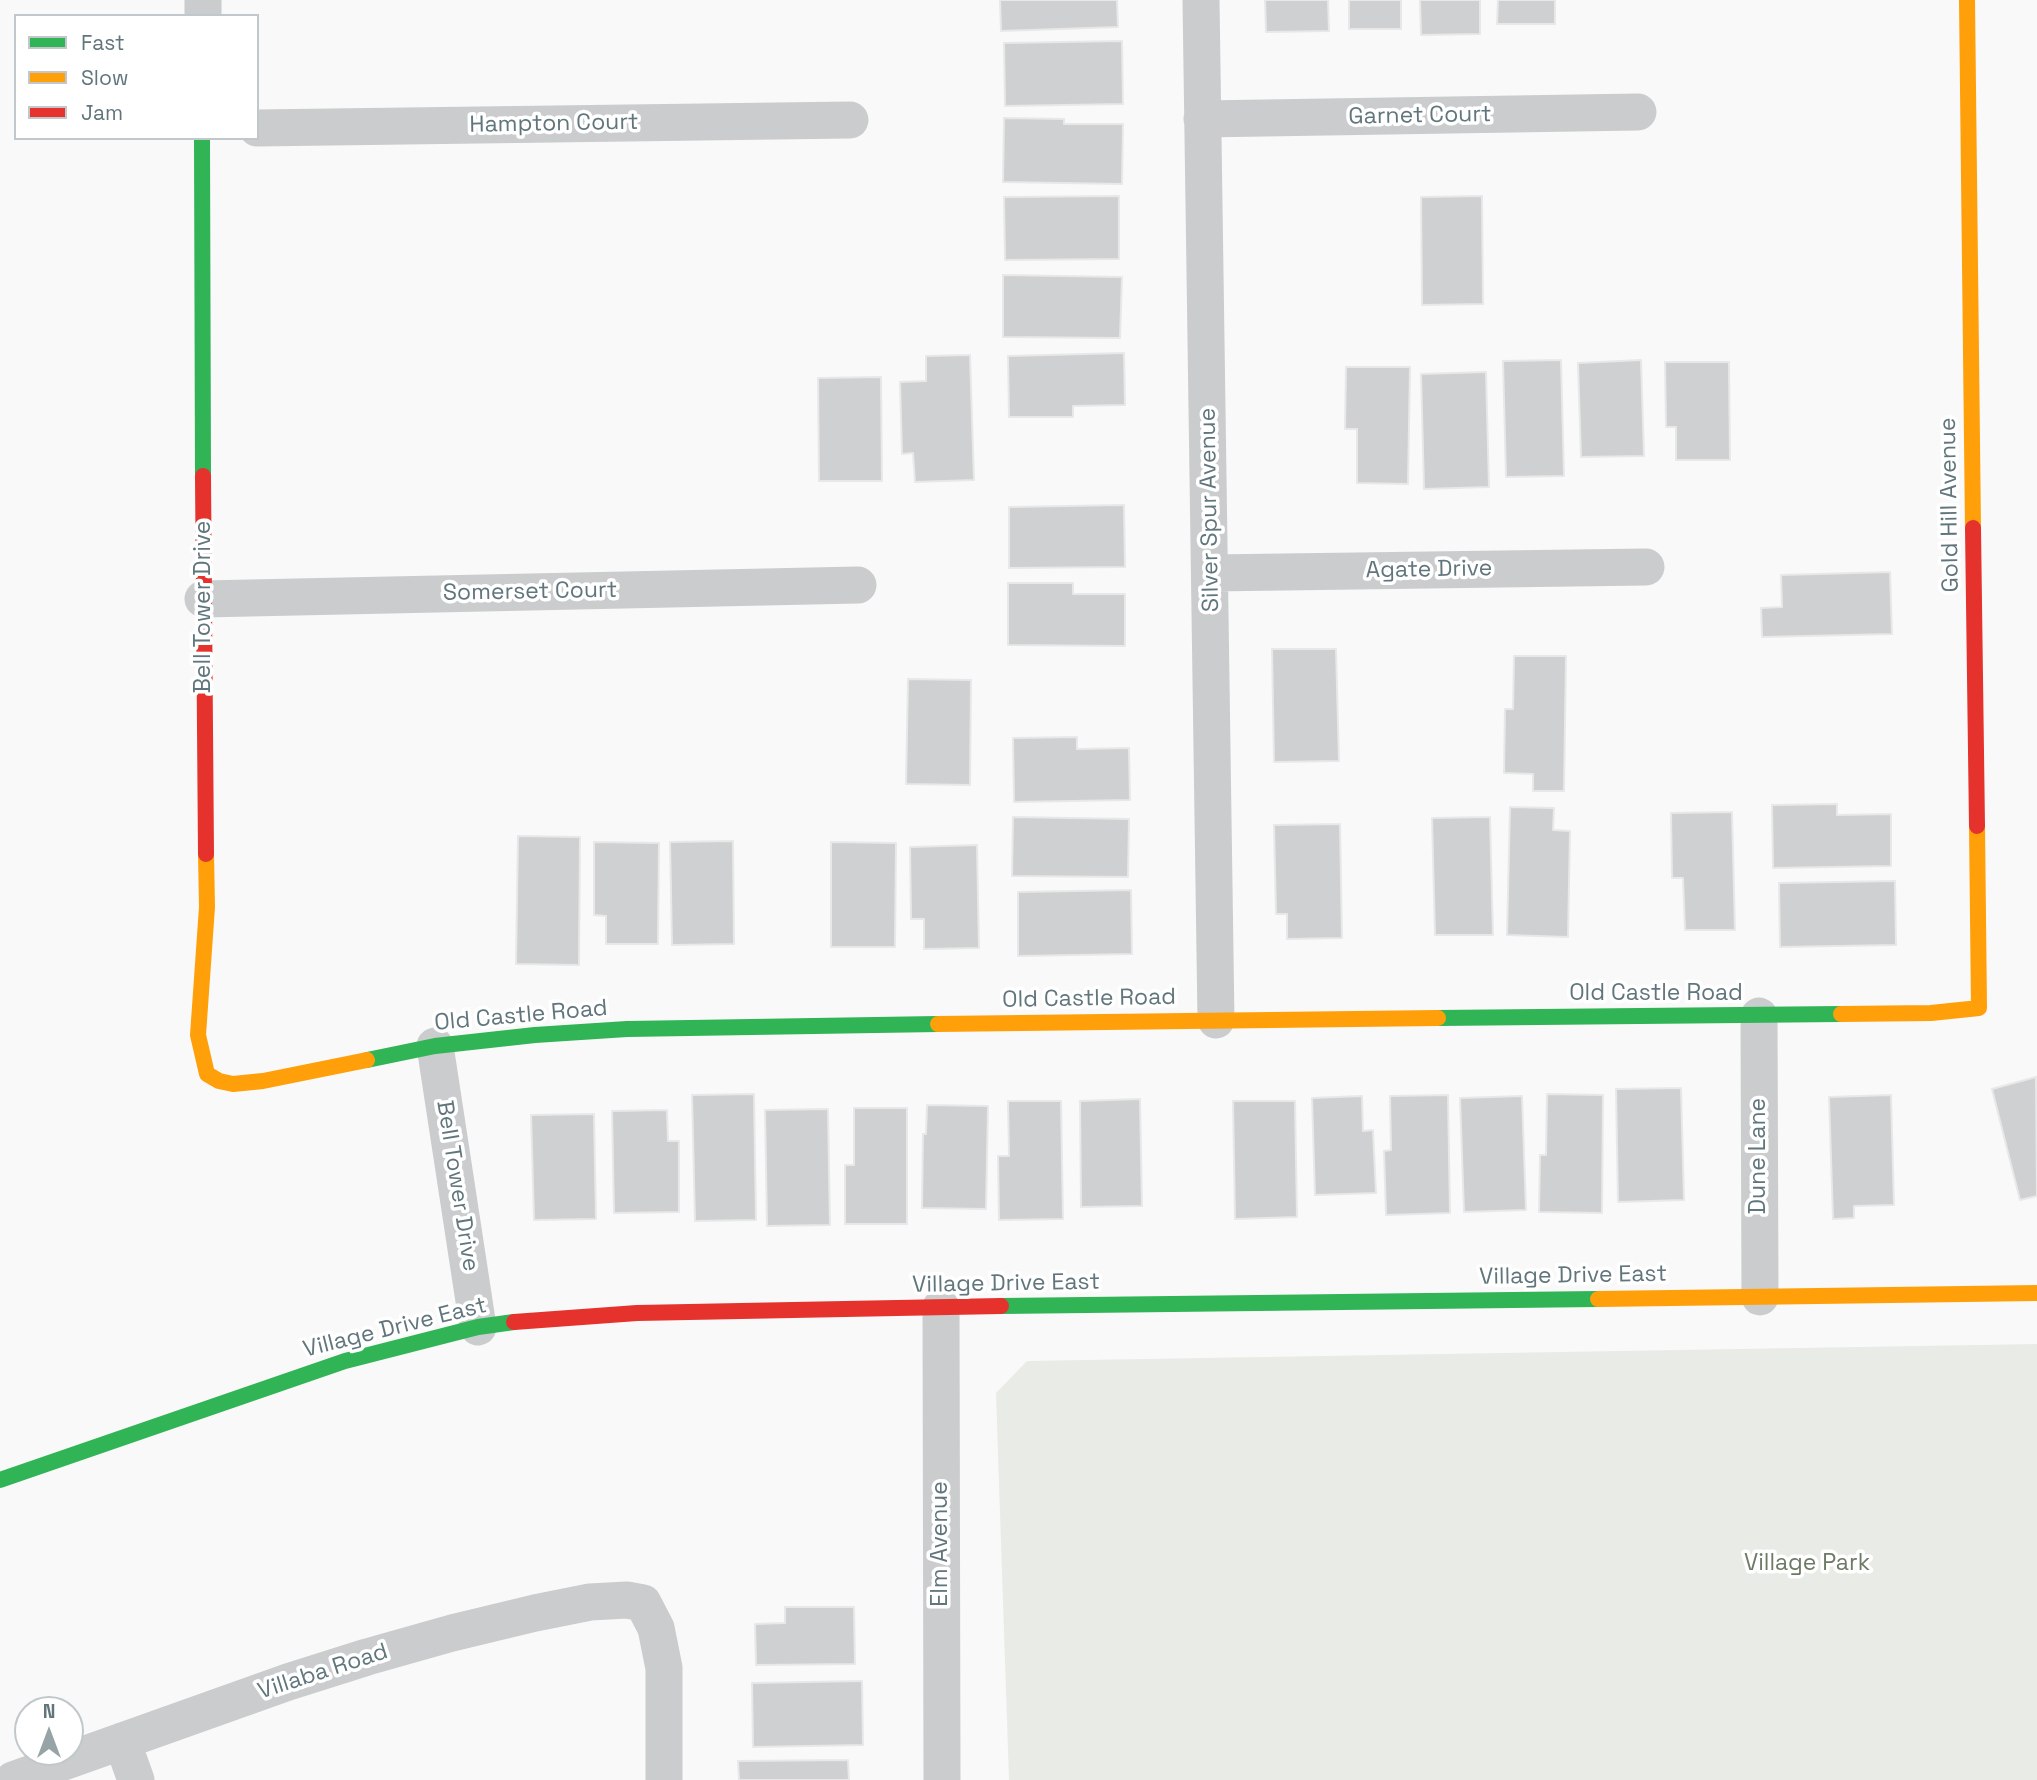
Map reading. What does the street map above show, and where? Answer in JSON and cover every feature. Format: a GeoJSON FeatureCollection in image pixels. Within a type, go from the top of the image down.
{"type":"FeatureCollection","features":[{"type":"Feature","properties":{"kind":"street","name":"Silver Spur Avenue"},"geometry":{"type":"LineString","coordinates":[[1201,0],[1216,1020]]}},
{"type":"Feature","properties":{"kind":"street","name":"Gold Hill Avenue"},"geometry":{"type":"LineString","coordinates":[[1966,0],[1979,1009]]}},
{"type":"Feature","properties":{"kind":"street","name":"Garnet Court"},"geometry":{"type":"LineString","coordinates":[[1202,119],[1638,112]]}},
{"type":"Feature","properties":{"kind":"street","name":"Hampton Court"},"geometry":{"type":"LineString","coordinates":[[259,128],[850,120]]}},
{"type":"Feature","properties":{"kind":"street","name":"Bell Tower Drive"},"geometry":{"type":"LineString","coordinates":[[202,140],[207,907],[198,1035],[206,1074]]}},
{"type":"Feature","properties":{"kind":"street","name":"Agate Drive"},"geometry":{"type":"LineString","coordinates":[[1211,573],[1646,567]]}},
{"type":"Feature","properties":{"kind":"street","name":"Somerset Court"},"geometry":{"type":"LineString","coordinates":[[203,599],[858,585]]}},
{"type":"Feature","properties":{"kind":"street","name":"Old Castle Road"},"geometry":{"type":"LineString","coordinates":[[206,1074],[233,1084],[263,1081],[435,1046],[535,1034],[627,1029],[1216,1020],[1759,1016],[1931,1013],[1979,1009]]}},
{"type":"Feature","properties":{"kind":"street","name":"Dune Lane"},"geometry":{"type":"LineString","coordinates":[[1759,1016],[1760,1297]]}},
{"type":"Feature","properties":{"kind":"street","name":"Bell Tower Drive"},"geometry":{"type":"LineString","coordinates":[[435,1046],[478,1327]]}},
{"type":"Feature","properties":{"kind":"street","name":"Village Drive East"},"geometry":{"type":"LineString","coordinates":[[0,1480],[332,1365],[410,1342],[478,1327],[531,1320],[637,1313],[941,1307],[2037,1293]]}},
{"type":"Feature","properties":{"kind":"street","name":"Elm Avenue"},"geometry":{"type":"LineString","coordinates":[[941,1307],[942,1780]]}},
{"type":"Feature","properties":{"kind":"street","name":"Villaba Road"},"geometry":{"type":"LineString","coordinates":[[13,1780],[288,1682],[452,1633],[590,1602],[627,1600],[643,1603],[656,1628],[663,1668],[664,1780]]}},
{"type":"Feature","properties":{"kind":"street"},"geometry":{"type":"LineString","coordinates":[[122,1741],[136,1780]]}},
{"type":"Feature","properties":{"kind":"green space","name":"Village Park"},"geometry":{"type":"Polygon","coordinates":[[[2037,1344],[2037,1780],[1009,1780],[996,1393],[1027,1361],[2037,1344]]]}},
{"type":"Feature","properties":{"kind":"building"},"geometry":{"type":"Polygon","coordinates":[[[1000,0],[1117,0],[1118,27],[1001,31],[1000,0]]]}},
{"type":"Feature","properties":{"kind":"building"},"geometry":{"type":"Polygon","coordinates":[[[1265,0],[1328,0],[1329,31],[1266,32],[1265,0]]]}},
{"type":"Feature","properties":{"kind":"building"},"geometry":{"type":"Polygon","coordinates":[[[1349,0],[1401,0],[1401,29],[1349,29],[1349,0]]]}},
{"type":"Feature","properties":{"kind":"building"},"geometry":{"type":"Polygon","coordinates":[[[1420,0],[1480,0],[1480,34],[1421,35],[1420,0]]]}},
{"type":"Feature","properties":{"kind":"building"},"geometry":{"type":"Polygon","coordinates":[[[1498,0],[1555,0],[1555,24],[1497,24],[1498,0]]]}},
{"type":"Feature","properties":{"kind":"building"},"geometry":{"type":"Polygon","coordinates":[[[1122,41],[1123,104],[1005,106],[1004,43],[1122,41]]]}},
{"type":"Feature","properties":{"kind":"building"},"geometry":{"type":"Polygon","coordinates":[[[1004,118],[1064,119],[1064,124],[1123,124],[1122,184],[1003,182],[1004,118]]]}},
{"type":"Feature","properties":{"kind":"building"},"geometry":{"type":"Polygon","coordinates":[[[1119,196],[1119,259],[1005,260],[1004,197],[1119,196]]]}},
{"type":"Feature","properties":{"kind":"building"},"geometry":{"type":"Polygon","coordinates":[[[1482,196],[1483,304],[1422,305],[1421,197],[1482,196]]]}},
{"type":"Feature","properties":{"kind":"building"},"geometry":{"type":"Polygon","coordinates":[[[1003,275],[1122,277],[1120,338],[1003,337],[1003,275]]]}},
{"type":"Feature","properties":{"kind":"building"},"geometry":{"type":"Polygon","coordinates":[[[1124,353],[1125,405],[1073,406],[1073,417],[1009,417],[1008,356],[1124,353]]]}},
{"type":"Feature","properties":{"kind":"building"},"geometry":{"type":"Polygon","coordinates":[[[970,355],[974,480],[915,482],[913,453],[902,454],[900,382],[926,381],[926,356],[970,355]]]}},
{"type":"Feature","properties":{"kind":"building"},"geometry":{"type":"Polygon","coordinates":[[[1561,360],[1564,476],[1506,477],[1503,361],[1561,360]]]}},
{"type":"Feature","properties":{"kind":"building"},"geometry":{"type":"Polygon","coordinates":[[[1641,360],[1644,456],[1581,457],[1578,363],[1641,360]]]}},
{"type":"Feature","properties":{"kind":"building"},"geometry":{"type":"Polygon","coordinates":[[[1665,362],[1729,362],[1730,460],[1676,460],[1676,427],[1666,427],[1665,362]]]}},
{"type":"Feature","properties":{"kind":"building"},"geometry":{"type":"Polygon","coordinates":[[[1346,367],[1410,367],[1408,484],[1357,483],[1357,429],[1345,429],[1346,367]]]}},
{"type":"Feature","properties":{"kind":"building"},"geometry":{"type":"Polygon","coordinates":[[[1486,372],[1489,487],[1424,489],[1421,374],[1486,372]]]}},
{"type":"Feature","properties":{"kind":"building"},"geometry":{"type":"Polygon","coordinates":[[[881,377],[882,481],[819,481],[818,378],[881,377]]]}},
{"type":"Feature","properties":{"kind":"building"},"geometry":{"type":"Polygon","coordinates":[[[1124,505],[1125,567],[1009,568],[1009,507],[1124,505]]]}},
{"type":"Feature","properties":{"kind":"building"},"geometry":{"type":"Polygon","coordinates":[[[1890,572],[1892,634],[1762,637],[1761,608],[1782,607],[1781,575],[1890,572]]]}},
{"type":"Feature","properties":{"kind":"building"},"geometry":{"type":"Polygon","coordinates":[[[1008,583],[1073,583],[1073,594],[1125,594],[1125,646],[1008,645],[1008,583]]]}},
{"type":"Feature","properties":{"kind":"building"},"geometry":{"type":"Polygon","coordinates":[[[1272,649],[1336,649],[1339,761],[1274,762],[1272,649]]]}},
{"type":"Feature","properties":{"kind":"building"},"geometry":{"type":"Polygon","coordinates":[[[1514,656],[1566,656],[1564,791],[1533,791],[1533,774],[1504,773],[1505,709],[1513,709],[1514,656]]]}},
{"type":"Feature","properties":{"kind":"building"},"geometry":{"type":"Polygon","coordinates":[[[908,679],[971,680],[970,785],[906,784],[908,679]]]}},
{"type":"Feature","properties":{"kind":"building"},"geometry":{"type":"Polygon","coordinates":[[[1077,737],[1077,749],[1129,748],[1130,800],[1014,802],[1013,738],[1077,737]]]}},
{"type":"Feature","properties":{"kind":"building"},"geometry":{"type":"Polygon","coordinates":[[[1837,804],[1837,815],[1891,814],[1891,866],[1773,868],[1772,805],[1837,804]]]}},
{"type":"Feature","properties":{"kind":"building"},"geometry":{"type":"Polygon","coordinates":[[[1510,807],[1554,808],[1553,830],[1570,831],[1568,937],[1507,935],[1510,807]]]}},
{"type":"Feature","properties":{"kind":"building"},"geometry":{"type":"Polygon","coordinates":[[[1732,812],[1735,930],[1685,930],[1683,878],[1672,878],[1671,813],[1732,812]]]}},
{"type":"Feature","properties":{"kind":"building"},"geometry":{"type":"Polygon","coordinates":[[[1013,817],[1129,819],[1128,877],[1012,876],[1013,817]]]}},
{"type":"Feature","properties":{"kind":"building"},"geometry":{"type":"Polygon","coordinates":[[[1490,817],[1493,935],[1435,935],[1432,818],[1490,817]]]}},
{"type":"Feature","properties":{"kind":"building"},"geometry":{"type":"Polygon","coordinates":[[[1340,824],[1342,938],[1287,939],[1287,914],[1276,914],[1274,825],[1340,824]]]}},
{"type":"Feature","properties":{"kind":"building"},"geometry":{"type":"Polygon","coordinates":[[[518,836],[580,837],[579,965],[516,964],[518,836]]]}},
{"type":"Feature","properties":{"kind":"building"},"geometry":{"type":"Polygon","coordinates":[[[733,841],[734,944],[672,945],[670,842],[733,841]]]}},
{"type":"Feature","properties":{"kind":"building"},"geometry":{"type":"Polygon","coordinates":[[[594,842],[659,843],[658,944],[606,944],[606,916],[594,915],[594,842]]]}},
{"type":"Feature","properties":{"kind":"building"},"geometry":{"type":"Polygon","coordinates":[[[831,842],[896,843],[895,947],[831,947],[831,842]]]}},
{"type":"Feature","properties":{"kind":"building"},"geometry":{"type":"Polygon","coordinates":[[[977,845],[979,948],[924,949],[924,919],[911,919],[910,847],[977,845]]]}},
{"type":"Feature","properties":{"kind":"building"},"geometry":{"type":"Polygon","coordinates":[[[1895,881],[1896,945],[1780,947],[1779,883],[1895,881]]]}},
{"type":"Feature","properties":{"kind":"building"},"geometry":{"type":"Polygon","coordinates":[[[1131,890],[1132,954],[1018,956],[1018,892],[1131,890]]]}},
{"type":"Feature","properties":{"kind":"building"},"geometry":{"type":"Polygon","coordinates":[[[2036,1077],[2037,1196],[2020,1200],[1992,1089],[2036,1077]]]}},
{"type":"Feature","properties":{"kind":"building"},"geometry":{"type":"Polygon","coordinates":[[[1681,1088],[1684,1200],[1618,1202],[1616,1089],[1681,1088]]]}},
{"type":"Feature","properties":{"kind":"building"},"geometry":{"type":"Polygon","coordinates":[[[754,1094],[756,1220],[695,1221],[692,1095],[754,1094]]]}},
{"type":"Feature","properties":{"kind":"building"},"geometry":{"type":"Polygon","coordinates":[[[1547,1094],[1603,1095],[1602,1213],[1539,1212],[1540,1155],[1546,1155],[1547,1094]]]}},
{"type":"Feature","properties":{"kind":"building"},"geometry":{"type":"Polygon","coordinates":[[[1448,1095],[1450,1213],[1386,1215],[1384,1151],[1391,1150],[1390,1096],[1448,1095]]]}},
{"type":"Feature","properties":{"kind":"building"},"geometry":{"type":"Polygon","coordinates":[[[1891,1095],[1894,1205],[1854,1206],[1854,1218],[1833,1219],[1829,1097],[1891,1095]]]}},
{"type":"Feature","properties":{"kind":"building"},"geometry":{"type":"Polygon","coordinates":[[[1362,1096],[1363,1131],[1373,1130],[1376,1193],[1315,1195],[1312,1098],[1362,1096]]]}},
{"type":"Feature","properties":{"kind":"building"},"geometry":{"type":"Polygon","coordinates":[[[1522,1096],[1526,1210],[1464,1212],[1460,1098],[1522,1096]]]}},
{"type":"Feature","properties":{"kind":"building"},"geometry":{"type":"Polygon","coordinates":[[[1140,1099],[1142,1206],[1081,1207],[1080,1101],[1140,1099]]]}},
{"type":"Feature","properties":{"kind":"building"},"geometry":{"type":"Polygon","coordinates":[[[1008,1101],[1061,1101],[1063,1219],[999,1220],[998,1156],[1009,1156],[1008,1101]]]}},
{"type":"Feature","properties":{"kind":"building"},"geometry":{"type":"Polygon","coordinates":[[[1233,1101],[1295,1101],[1297,1217],[1235,1219],[1233,1101]]]}},
{"type":"Feature","properties":{"kind":"building"},"geometry":{"type":"Polygon","coordinates":[[[927,1105],[988,1106],[986,1209],[922,1208],[923,1134],[926,1134],[927,1105]]]}},
{"type":"Feature","properties":{"kind":"building"},"geometry":{"type":"Polygon","coordinates":[[[854,1108],[907,1108],[907,1224],[845,1224],[845,1165],[854,1165],[854,1108]]]}},
{"type":"Feature","properties":{"kind":"building"},"geometry":{"type":"Polygon","coordinates":[[[828,1109],[830,1225],[767,1226],[765,1110],[828,1109]]]}},
{"type":"Feature","properties":{"kind":"building"},"geometry":{"type":"Polygon","coordinates":[[[667,1110],[668,1141],[679,1141],[679,1212],[614,1213],[612,1111],[667,1110]]]}},
{"type":"Feature","properties":{"kind":"building"},"geometry":{"type":"Polygon","coordinates":[[[594,1114],[596,1219],[534,1220],[531,1115],[594,1114]]]}},
{"type":"Feature","properties":{"kind":"building"},"geometry":{"type":"Polygon","coordinates":[[[785,1607],[854,1607],[855,1664],[756,1665],[755,1624],[785,1623],[785,1607]]]}},
{"type":"Feature","properties":{"kind":"building"},"geometry":{"type":"Polygon","coordinates":[[[862,1681],[863,1745],[753,1747],[752,1683],[862,1681]]]}},
{"type":"Feature","properties":{"kind":"building"},"geometry":{"type":"Polygon","coordinates":[[[848,1760],[849,1780],[739,1780],[738,1761],[848,1760]]]}},
{"type":"Feature","properties":{"kind":"traffic: fast"},"geometry":{"type":"LineString","coordinates":[[202,140],[203,476]]}},
{"type":"Feature","properties":{"kind":"traffic: fast"},"geometry":{"type":"LineString","coordinates":[[1438,1018],[1841,1014]]}},
{"type":"Feature","properties":{"kind":"traffic: fast"},"geometry":{"type":"LineString","coordinates":[[367,1060],[435,1046],[535,1035],[627,1029],[938,1024]]}},
{"type":"Feature","properties":{"kind":"traffic: fast"},"geometry":{"type":"LineString","coordinates":[[1001,1306],[1598,1299]]}},
{"type":"Feature","properties":{"kind":"traffic: fast"},"geometry":{"type":"LineString","coordinates":[[0,1480],[345,1361],[478,1327],[514,1322]]}},
{"type":"Feature","properties":{"kind":"traffic: slow"},"geometry":{"type":"LineString","coordinates":[[1967,0],[1973,528]]}},
{"type":"Feature","properties":{"kind":"traffic: slow"},"geometry":{"type":"LineString","coordinates":[[1841,1014],[1931,1013],[1979,1008],[1977,826]]}},
{"type":"Feature","properties":{"kind":"traffic: slow"},"geometry":{"type":"LineString","coordinates":[[206,854],[207,907],[198,1035],[207,1074],[219,1081],[233,1084],[263,1081],[367,1060]]}},
{"type":"Feature","properties":{"kind":"traffic: slow"},"geometry":{"type":"LineString","coordinates":[[938,1024],[1438,1018]]}},
{"type":"Feature","properties":{"kind":"traffic: slow"},"geometry":{"type":"LineString","coordinates":[[1598,1299],[2037,1293]]}},
{"type":"Feature","properties":{"kind":"traffic: jam"},"geometry":{"type":"LineString","coordinates":[[203,476],[206,854]]}},
{"type":"Feature","properties":{"kind":"traffic: jam"},"geometry":{"type":"LineString","coordinates":[[1973,528],[1977,826]]}},
{"type":"Feature","properties":{"kind":"traffic: jam"},"geometry":{"type":"LineString","coordinates":[[514,1322],[637,1313],[1001,1306]]}}]}
